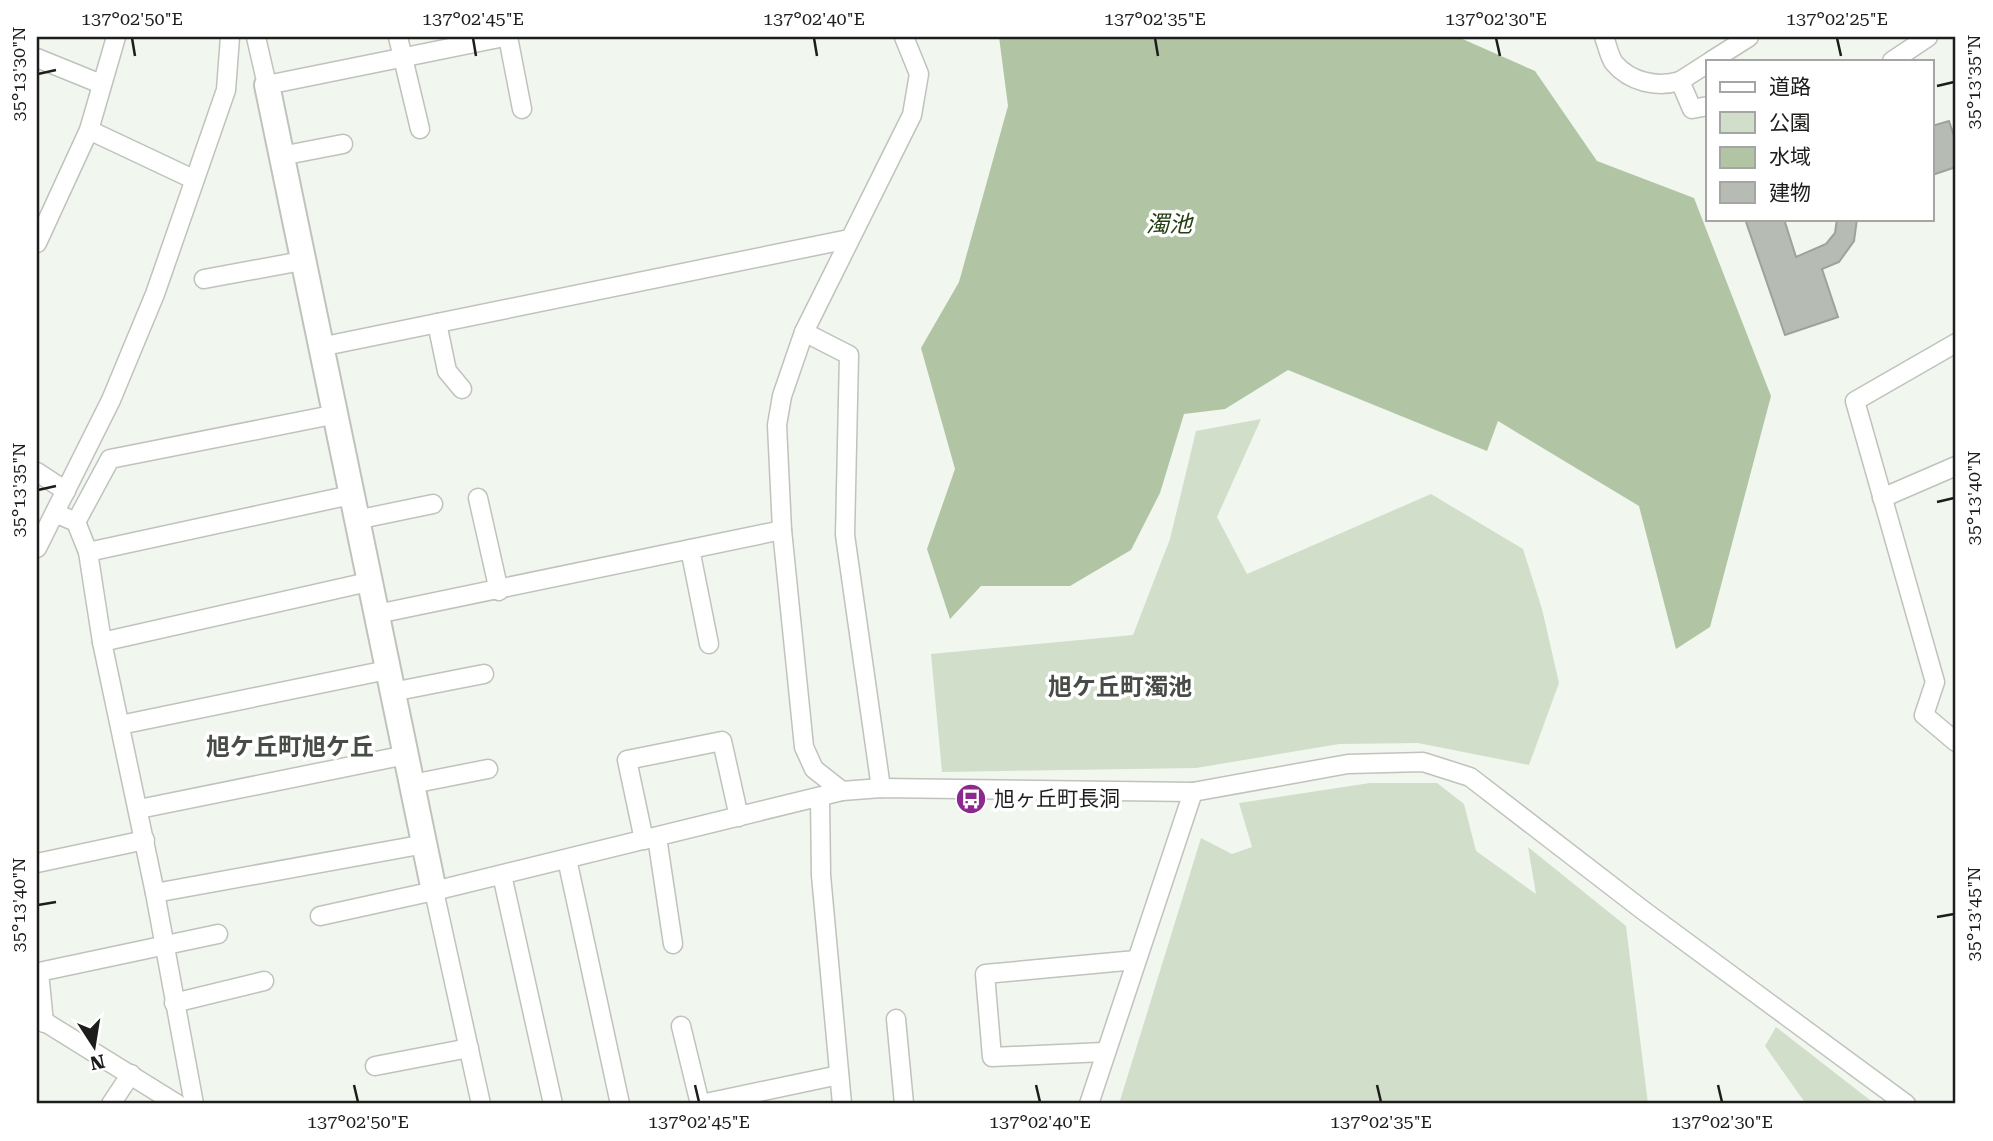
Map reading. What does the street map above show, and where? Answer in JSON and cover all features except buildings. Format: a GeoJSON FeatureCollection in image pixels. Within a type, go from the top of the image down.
{"type":"FeatureCollection","features":[{"type":"Feature","properties":{"kind":"street"},"geometry":{"type":"LineString","coordinates":[[37,243],[43,214],[89,130],[116,37]]}},
{"type":"Feature","properties":{"kind":"street"},"geometry":{"type":"LineString","coordinates":[[37,548],[111,400],[155,294],[226,90],[230,37]]}},
{"type":"Feature","properties":{"kind":"street"},"geometry":{"type":"LineString","coordinates":[[256,37],[481,1104]]}},
{"type":"Feature","properties":{"kind":"street"},"geometry":{"type":"LineString","coordinates":[[398,37],[420,129]]}},
{"type":"Feature","properties":{"kind":"street"},"geometry":{"type":"LineString","coordinates":[[267,85],[506,37],[522,109]]}},
{"type":"Feature","properties":{"kind":"street"},"geometry":{"type":"LineString","coordinates":[[842,791],[814,769],[804,747],[782,530],[777,425],[782,396],[804,332],[912,115],[919,74],[904,37]]}},
{"type":"Feature","properties":{"kind":"street"},"geometry":{"type":"LineString","coordinates":[[1604,37],[1614,62],[1638,81],[1665,86],[1680,81],[1706,64]]}},
{"type":"Feature","properties":{"kind":"street"},"geometry":{"type":"LineString","coordinates":[[1712,60],[1749,37]]}},
{"type":"Feature","properties":{"kind":"street"},"geometry":{"type":"LineString","coordinates":[[1894,60],[1928,37]]}},
{"type":"Feature","properties":{"kind":"street"},"geometry":{"type":"LineString","coordinates":[[37,58],[101,84]]}},
{"type":"Feature","properties":{"kind":"street"},"geometry":{"type":"LineString","coordinates":[[1680,81],[1692,109],[1706,106]]}},
{"type":"Feature","properties":{"kind":"street"},"geometry":{"type":"LineString","coordinates":[[89,130],[193,179]]}},
{"type":"Feature","properties":{"kind":"street"},"geometry":{"type":"LineString","coordinates":[[281,156],[343,144]]}},
{"type":"Feature","properties":{"kind":"street"},"geometry":{"type":"LineString","coordinates":[[320,346],[849,239]]}},
{"type":"Feature","properties":{"kind":"street"},"geometry":{"type":"LineString","coordinates":[[204,279],[302,261]]}},
{"type":"Feature","properties":{"kind":"street"},"geometry":{"type":"LineString","coordinates":[[437,323],[447,371],[462,389]]}},
{"type":"Feature","properties":{"kind":"street"},"geometry":{"type":"LineString","coordinates":[[804,332],[849,355],[845,535],[881,788]]}},
{"type":"Feature","properties":{"kind":"street"},"geometry":{"type":"LineString","coordinates":[[1956,343],[1855,401],[1935,682],[1924,715],[1956,742]]}},
{"type":"Feature","properties":{"kind":"street"},"geometry":{"type":"LineString","coordinates":[[76,522],[110,459],[337,414]]}},
{"type":"Feature","properties":{"kind":"street"},"geometry":{"type":"LineString","coordinates":[[1882,498],[1956,466]]}},
{"type":"Feature","properties":{"kind":"street"},"geometry":{"type":"LineString","coordinates":[[37,472],[66,491]]}},
{"type":"Feature","properties":{"kind":"street"},"geometry":{"type":"LineString","coordinates":[[88,552],[351,495]]}},
{"type":"Feature","properties":{"kind":"street"},"geometry":{"type":"LineString","coordinates":[[478,498],[499,591]]}},
{"type":"Feature","properties":{"kind":"street"},"geometry":{"type":"LineString","coordinates":[[356,520],[433,504]]}},
{"type":"Feature","properties":{"kind":"street"},"geometry":{"type":"LineString","coordinates":[[55,513],[76,522],[88,552],[102,642],[145,840],[194,1104]]}},
{"type":"Feature","properties":{"kind":"street"},"geometry":{"type":"LineString","coordinates":[[377,614],[499,591],[782,530]]}},
{"type":"Feature","properties":{"kind":"street"},"geometry":{"type":"LineString","coordinates":[[690,549],[709,644]]}},
{"type":"Feature","properties":{"kind":"street"},"geometry":{"type":"LineString","coordinates":[[102,642],[369,582]]}},
{"type":"Feature","properties":{"kind":"street"},"geometry":{"type":"LineString","coordinates":[[120,725],[390,681],[484,674]]}},
{"type":"Feature","properties":{"kind":"street"},"geometry":{"type":"LineString","coordinates":[[673,944],[651,839],[627,760],[722,741],[739,817]]}},
{"type":"Feature","properties":{"kind":"street"},"geometry":{"type":"LineString","coordinates":[[139,810],[406,755]]}},
{"type":"Feature","properties":{"kind":"street"},"geometry":{"type":"LineString","coordinates":[[320,916],[502,875],[842,791],[881,788],[1193,792],[1348,764],[1423,762],[1470,777],[1623,896],[1906,1104]]}},
{"type":"Feature","properties":{"kind":"street"},"geometry":{"type":"LineString","coordinates":[[412,784],[488,769]]}},
{"type":"Feature","properties":{"kind":"street"},"geometry":{"type":"LineString","coordinates":[[1089,1104],[1104,1052],[1193,792]]}},
{"type":"Feature","properties":{"kind":"street"},"geometry":{"type":"LineString","coordinates":[[820,797],[821,876],[842,1104]]}},
{"type":"Feature","properties":{"kind":"street"},"geometry":{"type":"LineString","coordinates":[[37,863],[145,840]]}},
{"type":"Feature","properties":{"kind":"street"},"geometry":{"type":"LineString","coordinates":[[155,893],[425,844]]}},
{"type":"Feature","properties":{"kind":"street"},"geometry":{"type":"LineString","coordinates":[[567,859],[620,1104]]}},
{"type":"Feature","properties":{"kind":"street"},"geometry":{"type":"LineString","coordinates":[[502,875],[552,1104]]}},
{"type":"Feature","properties":{"kind":"street"},"geometry":{"type":"LineString","coordinates":[[177,1104],[41,1020],[39,972],[218,934]]}},
{"type":"Feature","properties":{"kind":"street"},"geometry":{"type":"LineString","coordinates":[[1104,1052],[992,1057],[985,974],[1136,960]]}},
{"type":"Feature","properties":{"kind":"street"},"geometry":{"type":"LineString","coordinates":[[174,1003],[264,981]]}},
{"type":"Feature","properties":{"kind":"street"},"geometry":{"type":"LineString","coordinates":[[896,1019],[904,1104]]}},
{"type":"Feature","properties":{"kind":"street"},"geometry":{"type":"LineString","coordinates":[[681,1026],[700,1104],[839,1075]]}},
{"type":"Feature","properties":{"kind":"street"},"geometry":{"type":"LineString","coordinates":[[375,1066],[468,1048]]}},
{"type":"Feature","properties":{"kind":"street"},"geometry":{"type":"LineString","coordinates":[[111,1104],[131,1074]]}},
{"type":"Feature","properties":{"kind":"green space"},"geometry":{"type":"Polygon","coordinates":[[[1261,419],[1217,517],[1247,574],[1431,494],[1523,549],[1542,609],[1559,683],[1529,765],[1418,743],[1339,744],[1196,768],[942,772],[931,654],[1133,635],[1170,539],[1196,431],[1261,419]]]}},
{"type":"Feature","properties":{"kind":"green space"},"geometry":{"type":"Polygon","coordinates":[[[1370,783],[1437,783],[1464,804],[1476,851],[1536,894],[1528,847],[1626,926],[1648,1104],[1119,1104],[1201,838],[1232,854],[1252,847],[1239,803],[1370,783]]]}},
{"type":"Feature","properties":{"kind":"green space"},"geometry":{"type":"Polygon","coordinates":[[[1776,1027],[1875,1104],[1806,1104],[1765,1046],[1776,1027]]]}},
{"type":"Feature","properties":{"kind":"water","name":"濁池"},"geometry":{"type":"Polygon","coordinates":[[[999,37],[1458,37],[1535,71],[1597,161],[1694,198],[1771,396],[1710,627],[1676,649],[1639,506],[1498,421],[1487,451],[1288,370],[1225,409],[1184,414],[1160,493],[1131,550],[1070,586],[981,586],[950,619],[927,549],[955,469],[921,348],[959,282],[1008,106],[999,37]]]}},
{"type":"Feature","properties":{"kind":"place","name":"旭ヶ丘町長洞"},"geometry":{"type":"Point","coordinates":[971,799]}},
{"type":"Feature","properties":{"kind":"district","name":"旭ケ丘町濁池"},"geometry":{"type":"Point","coordinates":[1120,687]}},
{"type":"Feature","properties":{"kind":"district","name":"旭ケ丘町旭ケ丘"},"geometry":{"type":"Point","coordinates":[290,747]}}]}
